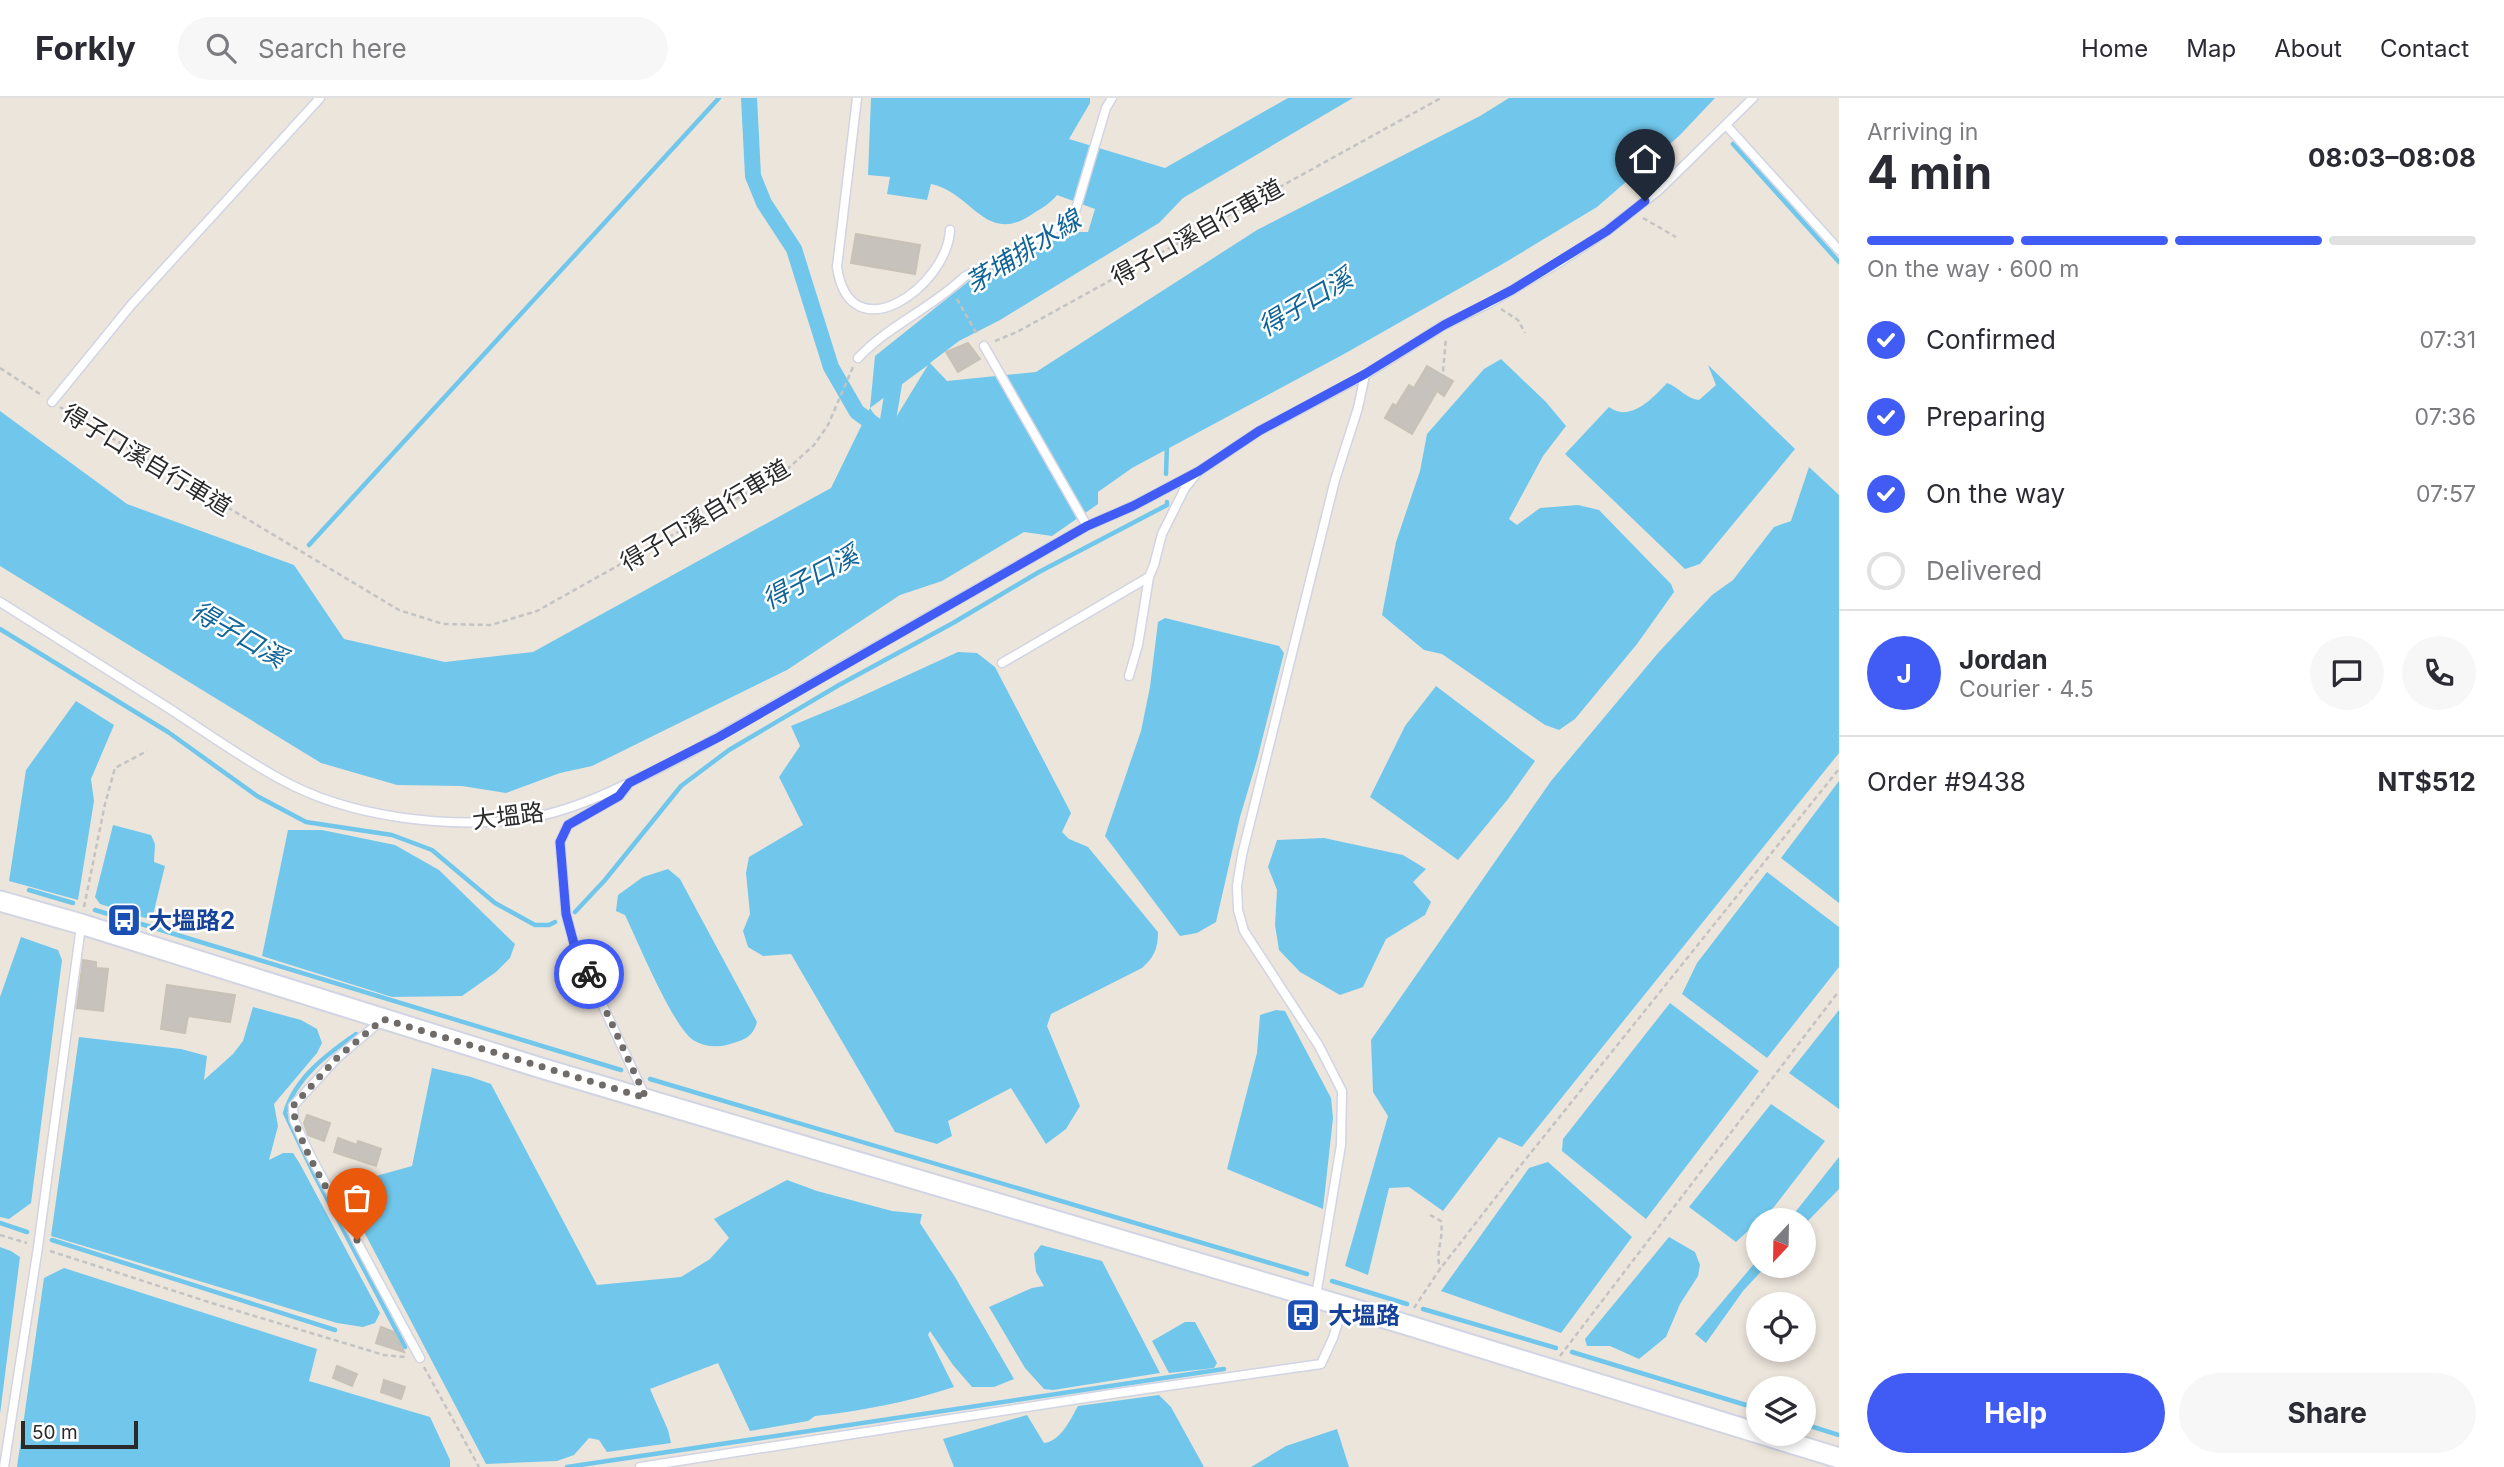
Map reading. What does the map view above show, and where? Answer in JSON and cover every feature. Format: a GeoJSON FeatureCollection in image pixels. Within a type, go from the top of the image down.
{"type":"FeatureCollection","features":[{"type":"Feature","properties":{"kind":"street"},"geometry":{"type":"LineString","coordinates":[[0,901],[383,1019],[1404,1324],[1839,1458]]}},
{"type":"Feature","properties":{"kind":"lane"},"geometry":{"type":"LineString","coordinates":[[52,402],[132,304],[320,98]]}},
{"type":"Feature","properties":{"kind":"lane"},"geometry":{"type":"LineString","coordinates":[[857,98],[837,267],[840,286],[854,305],[883,310],[897,304],[925,283],[937,267],[946,252],[950,230]]}},
{"type":"Feature","properties":{"kind":"lane"},"geometry":{"type":"LineString","coordinates":[[858,358],[869,345],[951,289],[964,276],[1064,223],[1076,209],[1106,108],[1112,98]]}},
{"type":"Feature","properties":{"kind":"lane","name":"大塭路"},"geometry":{"type":"LineString","coordinates":[[0,602],[283,781],[348,807],[395,817],[453,822],[520,820],[570,807],[629,783],[719,737],[1087,526],[1133,506],[1199,471],[1259,431],[1365,374],[1444,325],[1488,304],[1560,262],[1607,231],[1659,190],[1753,98]]}},
{"type":"Feature","properties":{"kind":"lane"},"geometry":{"type":"LineString","coordinates":[[1726,125],[1839,250]]}},
{"type":"Feature","properties":{"kind":"lane"},"geometry":{"type":"LineString","coordinates":[[984,346],[1087,526]]}},
{"type":"Feature","properties":{"kind":"lane"},"geometry":{"type":"LineString","coordinates":[[1316,1299],[1341,1145],[1342,1091],[1319,1046],[1244,932],[1238,910],[1237,886],[1242,856],[1335,480],[1359,408],[1365,374]]}},
{"type":"Feature","properties":{"kind":"lane"},"geometry":{"type":"LineString","coordinates":[[1129,676],[1138,645],[1149,577],[1162,534],[1185,488],[1199,471]]}},
{"type":"Feature","properties":{"kind":"lane"},"geometry":{"type":"LineString","coordinates":[[1002,663],[1149,577]]}},
{"type":"Feature","properties":{"kind":"lane"},"geometry":{"type":"LineString","coordinates":[[629,783],[619,796],[568,825],[560,842],[566,914],[574,944],[646,1098]]}},
{"type":"Feature","properties":{"kind":"lane"},"geometry":{"type":"LineString","coordinates":[[5,1467],[38,1247],[81,924]]}},
{"type":"Feature","properties":{"kind":"lane"},"geometry":{"type":"LineString","coordinates":[[383,1019],[308,1088],[293,1106],[294,1120],[309,1153],[420,1358]]}},
{"type":"Feature","properties":{"kind":"lane"},"geometry":{"type":"LineString","coordinates":[[640,1467],[1118,1392],[1321,1364],[1343,1307]]}},
{"type":"Feature","properties":{"kind":"path","name":"得子口溪自行車道"},"geometry":{"type":"LineString","coordinates":[[984,346],[1017,332],[1441,98]]}},
{"type":"Feature","properties":{"kind":"path"},"geometry":{"type":"LineString","coordinates":[[1632,211],[1676,237]]}},
{"type":"Feature","properties":{"kind":"path"},"geometry":{"type":"LineString","coordinates":[[951,289],[984,346]]}},
{"type":"Feature","properties":{"kind":"path"},"geometry":{"type":"LineString","coordinates":[[1488,304],[1505,310],[1518,320],[1525,334]]}},
{"type":"Feature","properties":{"kind":"path"},"geometry":{"type":"LineString","coordinates":[[1417,405],[1443,372],[1446,353],[1444,325]]}},
{"type":"Feature","properties":{"kind":"path","name":"得子口溪自行車道"},"geometry":{"type":"LineString","coordinates":[[0,369],[399,610],[443,624],[491,625],[537,611],[783,473],[814,445],[828,425],[858,358]]}},
{"type":"Feature","properties":{"kind":"path"},"geometry":{"type":"LineString","coordinates":[[81,924],[105,804],[115,768],[147,751]]}},
{"type":"Feature","properties":{"kind":"path"},"geometry":{"type":"LineString","coordinates":[[1404,1324],[1440,1269],[1839,769]]}},
{"type":"Feature","properties":{"kind":"path"},"geometry":{"type":"LineString","coordinates":[[1549,1369],[1839,991]]}},
{"type":"Feature","properties":{"kind":"path"},"geometry":{"type":"LineString","coordinates":[[1430,1215],[1441,1222],[1443,1233],[1436,1256],[1440,1269]]}},
{"type":"Feature","properties":{"kind":"path"},"geometry":{"type":"LineString","coordinates":[[0,1235],[384,1355],[420,1358],[479,1467]]}},
{"type":"Feature","properties":{"kind":"water","name":"得子口溪"},"geometry":{"type":"Polygon","coordinates":[[[871,98],[1090,98],[1090,103],[1069,139],[1165,168],[1288,98],[1353,98],[1183,198],[1159,223],[1000,320],[959,341],[930,363],[947,381],[1036,372],[1257,230],[1480,116],[1509,98],[1715,98],[1679,136],[1597,207],[1344,354],[1132,468],[1098,492],[1098,504],[1052,536],[1024,532],[942,581],[900,595],[787,670],[592,766],[560,773],[506,793],[462,786],[397,785],[321,763],[0,566],[0,411],[127,504],[294,565],[344,639],[445,662],[533,652],[831,488],[870,408],[875,356],[974,277],[1071,232],[1088,232],[1095,209],[1057,195],[1031,215],[1015,223],[1002,224],[990,221],[945,189],[931,184],[927,200],[887,194],[890,177],[868,175],[871,98]],[[928,365],[870,408],[886,432],[887,432],[928,365]]]}},
{"type":"Feature","properties":{"kind":"water"},"geometry":{"type":"Polygon","coordinates":[[[1501,359],[1546,402],[1566,426],[1543,456],[1509,519],[1517,525],[1540,508],[1578,505],[1599,510],[1671,584],[1674,592],[1637,644],[1575,719],[1559,730],[1545,725],[1442,654],[1424,650],[1382,615],[1396,542],[1420,471],[1427,434],[1484,369],[1501,359]]]}},
{"type":"Feature","properties":{"kind":"water"},"geometry":{"type":"Polygon","coordinates":[[[1708,365],[1795,449],[1700,564],[1685,569],[1565,454],[1609,407],[1625,412],[1641,407],[1667,383],[1699,400],[1716,385],[1708,365]]]}},
{"type":"Feature","properties":{"kind":"water"},"geometry":{"type":"Polygon","coordinates":[[[1809,467],[1839,495],[1839,753],[1522,1147],[1499,1137],[1443,1211],[1409,1187],[1389,1188],[1368,1275],[1345,1266],[1388,1116],[1373,1092],[1371,1040],[1551,781],[1658,653],[1712,595],[1733,580],[1774,527],[1791,521],[1809,467]]]}},
{"type":"Feature","properties":{"kind":"water"},"geometry":{"type":"Polygon","coordinates":[[[1165,618],[1279,646],[1284,653],[1240,817],[1216,922],[1197,933],[1180,936],[1105,836],[1141,731],[1150,687],[1158,622],[1165,618]]]}},
{"type":"Feature","properties":{"kind":"water"},"geometry":{"type":"Polygon","coordinates":[[[958,652],[977,653],[995,667],[1071,813],[1062,832],[1069,839],[1088,847],[1158,932],[1154,952],[1142,968],[1051,1014],[1047,1026],[1080,1106],[1066,1129],[1046,1144],[1011,1088],[948,1121],[952,1136],[937,1144],[895,1132],[791,954],[763,956],[748,947],[743,931],[750,914],[746,873],[749,857],[803,825],[779,777],[800,746],[791,726],[958,652]]]}},
{"type":"Feature","properties":{"kind":"water"},"geometry":{"type":"Polygon","coordinates":[[[1436,686],[1535,761],[1458,860],[1370,797],[1405,726],[1436,686]]]}},
{"type":"Feature","properties":{"kind":"water"},"geometry":{"type":"Polygon","coordinates":[[[76,701],[114,725],[91,779],[94,801],[78,900],[9,881],[26,770],[76,701]]]}},
{"type":"Feature","properties":{"kind":"water"},"geometry":{"type":"Polygon","coordinates":[[[1839,781],[1839,903],[1781,858],[1839,781]]]}},
{"type":"Feature","properties":{"kind":"water"},"geometry":{"type":"Polygon","coordinates":[[[113,825],[151,835],[155,844],[154,862],[165,866],[153,915],[145,918],[100,904],[95,897],[113,825]]]}},
{"type":"Feature","properties":{"kind":"water"},"geometry":{"type":"Polygon","coordinates":[[[288,830],[322,830],[395,845],[439,870],[515,944],[510,958],[496,972],[462,996],[392,997],[262,956],[288,830]]]}},
{"type":"Feature","properties":{"kind":"water"},"geometry":{"type":"Polygon","coordinates":[[[1324,838],[1403,855],[1426,869],[1413,882],[1431,902],[1425,915],[1386,939],[1363,987],[1340,995],[1300,972],[1279,950],[1275,925],[1277,890],[1268,867],[1277,840],[1324,838]]]}},
{"type":"Feature","properties":{"kind":"water"},"geometry":{"type":"Polygon","coordinates":[[[668,869],[680,879],[757,1022],[753,1031],[744,1039],[716,1046],[693,1040],[675,1018],[625,915],[616,911],[618,895],[643,877],[668,869]]]}},
{"type":"Feature","properties":{"kind":"water"},"geometry":{"type":"Polygon","coordinates":[[[1767,872],[1839,927],[1839,967],[1767,1058],[1682,994],[1697,963],[1767,872]]]}},
{"type":"Feature","properties":{"kind":"water"},"geometry":{"type":"Polygon","coordinates":[[[21,937],[58,950],[62,960],[31,1203],[9,1219],[0,1217],[0,997],[21,937]]]}},
{"type":"Feature","properties":{"kind":"water"},"geometry":{"type":"Polygon","coordinates":[[[1670,1003],[1759,1071],[1646,1219],[1562,1151],[1563,1139],[1670,1003]]]}},
{"type":"Feature","properties":{"kind":"water"},"geometry":{"type":"Polygon","coordinates":[[[253,1007],[301,1020],[317,1029],[322,1043],[317,1053],[274,1104],[278,1126],[269,1160],[283,1153],[293,1153],[380,1313],[375,1323],[363,1327],[337,1323],[51,1236],[79,1037],[181,1049],[207,1056],[204,1080],[233,1054],[243,1041],[253,1007]]]}},
{"type":"Feature","properties":{"kind":"water"},"geometry":{"type":"Polygon","coordinates":[[[1276,1010],[1285,1011],[1331,1098],[1333,1118],[1323,1209],[1227,1169],[1257,1053],[1260,1015],[1276,1010]]]}},
{"type":"Feature","properties":{"kind":"water"},"geometry":{"type":"Polygon","coordinates":[[[1839,1010],[1839,1109],[1789,1073],[1839,1010]]]}},
{"type":"Feature","properties":{"kind":"water"},"geometry":{"type":"Polygon","coordinates":[[[432,1068],[491,1084],[597,1285],[681,1277],[710,1259],[729,1238],[714,1219],[787,1180],[892,1211],[922,1214],[920,1223],[955,1277],[1014,1379],[994,1387],[972,1387],[930,1331],[928,1335],[954,1387],[885,1405],[815,1416],[808,1421],[750,1431],[718,1363],[650,1389],[671,1443],[607,1452],[599,1440],[589,1438],[574,1455],[557,1461],[486,1464],[340,1186],[412,1166],[432,1068]]]}},
{"type":"Feature","properties":{"kind":"water"},"geometry":{"type":"Polygon","coordinates":[[[1771,1104],[1825,1141],[1773,1208],[1746,1208],[1746,1233],[1736,1242],[1689,1207],[1771,1104]]]}},
{"type":"Feature","properties":{"kind":"water"},"geometry":{"type":"Polygon","coordinates":[[[1839,1157],[1839,1189],[1816,1213],[1816,1208],[1799,1208],[1839,1157]]]}},
{"type":"Feature","properties":{"kind":"water"},"geometry":{"type":"Polygon","coordinates":[[[1548,1162],[1632,1237],[1561,1333],[1441,1291],[1529,1168],[1548,1162]]]}},
{"type":"Feature","properties":{"kind":"water"},"geometry":{"type":"Polygon","coordinates":[[[1669,1237],[1695,1252],[1700,1265],[1698,1276],[1680,1304],[1666,1337],[1639,1359],[1610,1346],[1587,1346],[1585,1339],[1669,1237]]]}},
{"type":"Feature","properties":{"kind":"water"},"geometry":{"type":"Polygon","coordinates":[[[1041,1245],[1102,1261],[1160,1373],[1053,1390],[1044,1389],[1025,1368],[989,1307],[1032,1288],[1044,1286],[1036,1272],[1034,1254],[1041,1245]]]}},
{"type":"Feature","properties":{"kind":"water"},"geometry":{"type":"Polygon","coordinates":[[[0,1247],[20,1257],[0,1414],[0,1247]]]}},
{"type":"Feature","properties":{"kind":"water"},"geometry":{"type":"Polygon","coordinates":[[[64,1268],[317,1349],[309,1381],[430,1417],[450,1460],[450,1467],[17,1467],[44,1278],[64,1268]]]}},
{"type":"Feature","properties":{"kind":"water"},"geometry":{"type":"Polygon","coordinates":[[[1746,1273],[1746,1278],[1755,1278],[1706,1343],[1695,1334],[1746,1273]]]}},
{"type":"Feature","properties":{"kind":"water"},"geometry":{"type":"Polygon","coordinates":[[[1185,1322],[1195,1322],[1217,1363],[1214,1368],[1169,1373],[1152,1341],[1185,1322]]]}},
{"type":"Feature","properties":{"kind":"water"},"geometry":{"type":"Polygon","coordinates":[[[1159,1395],[1171,1407],[1204,1467],[954,1467],[943,1439],[1027,1415],[1044,1443],[1060,1434],[1078,1406],[1159,1395]]]}},
{"type":"Feature","properties":{"kind":"water"},"geometry":{"type":"Polygon","coordinates":[[[1337,1429],[1349,1467],[1251,1467],[1286,1446],[1337,1429]]]}},
{"type":"Feature","properties":{"kind":"building"},"geometry":{"type":"Polygon","coordinates":[[[856,234],[920,245],[915,274],[851,263],[856,234]]]}},
{"type":"Feature","properties":{"kind":"building"},"geometry":{"type":"Polygon","coordinates":[[[968,343],[980,359],[958,372],[946,352],[968,343]]]}},
{"type":"Feature","properties":{"kind":"building"},"geometry":{"type":"Polygon","coordinates":[[[1427,366],[1453,381],[1444,396],[1437,391],[1412,434],[1385,418],[1409,385],[1414,388],[1427,366]]]}},
{"type":"Feature","properties":{"kind":"building"},"geometry":{"type":"Polygon","coordinates":[[[83,960],[96,962],[96,968],[108,969],[103,1011],[77,1008],[83,960]]]}},
{"type":"Feature","properties":{"kind":"building"},"geometry":{"type":"Polygon","coordinates":[[[167,985],[235,995],[230,1022],[188,1016],[185,1033],[161,1029],[167,985]]]}},
{"type":"Feature","properties":{"kind":"building"},"geometry":{"type":"Polygon","coordinates":[[[307,1115],[330,1123],[324,1141],[308,1135],[304,1123],[307,1115]]]}},
{"type":"Feature","properties":{"kind":"building"},"geometry":{"type":"Polygon","coordinates":[[[338,1138],[381,1149],[376,1166],[334,1152],[338,1138]]]}},
{"type":"Feature","properties":{"kind":"building"},"geometry":{"type":"Polygon","coordinates":[[[381,1327],[394,1332],[404,1352],[376,1343],[381,1327]]]}},
{"type":"Feature","properties":{"kind":"building"},"geometry":{"type":"Polygon","coordinates":[[[337,1366],[357,1374],[352,1386],[333,1378],[337,1366]]]}},
{"type":"Feature","properties":{"kind":"building"},"geometry":{"type":"Polygon","coordinates":[[[384,1380],[405,1387],[401,1399],[381,1392],[384,1380]]]}},
{"type":"Feature","properties":{"kind":"waterway"},"geometry":{"type":"LineString","coordinates":[[309,545],[719,98]]}},
{"type":"Feature","properties":{"kind":"waterway"},"geometry":{"type":"LineString","coordinates":[[749,98],[753,176],[764,203],[794,249],[831,367],[857,412],[882,430]]}},
{"type":"Feature","properties":{"kind":"waterway"},"geometry":{"type":"LineString","coordinates":[[1733,144],[1839,262]]}},
{"type":"Feature","properties":{"kind":"waterway","name":"茅埔排水線"},"geometry":{"type":"LineString","coordinates":[[888,454],[886,432],[896,372]]}},
{"type":"Feature","properties":{"kind":"waterway"},"geometry":{"type":"LineString","coordinates":[[1166,474],[1167,444]]}},
{"type":"Feature","properties":{"kind":"waterway"},"geometry":{"type":"LineString","coordinates":[[575,912],[605,880],[681,786],[729,750],[1039,572],[1167,505],[1167,502]]}},
{"type":"Feature","properties":{"kind":"waterway"},"geometry":{"type":"LineString","coordinates":[[0,629],[168,732],[257,796],[306,822],[392,835],[432,850],[495,903],[535,925],[555,922]]}},
{"type":"Feature","properties":{"kind":"waterway"},"geometry":{"type":"LineString","coordinates":[[29,890],[73,903]]}},
{"type":"Feature","properties":{"kind":"waterway"},"geometry":{"type":"LineString","coordinates":[[95,910],[621,1070]]}},
{"type":"Feature","properties":{"kind":"waterway"},"geometry":{"type":"LineString","coordinates":[[356,1034],[323,1059],[304,1078],[285,1113],[405,1347]]}},
{"type":"Feature","properties":{"kind":"waterway"},"geometry":{"type":"LineString","coordinates":[[650,1079],[1307,1274]]}},
{"type":"Feature","properties":{"kind":"waterway"},"geometry":{"type":"LineString","coordinates":[[0,1223],[27,1232]]}},
{"type":"Feature","properties":{"kind":"waterway"},"geometry":{"type":"LineString","coordinates":[[52,1240],[335,1330]]}},
{"type":"Feature","properties":{"kind":"waterway"},"geometry":{"type":"LineString","coordinates":[[1332,1281],[1407,1304]]}},
{"type":"Feature","properties":{"kind":"waterway"},"geometry":{"type":"LineString","coordinates":[[1423,1309],[1556,1348]]}},
{"type":"Feature","properties":{"kind":"waterway"},"geometry":{"type":"LineString","coordinates":[[1572,1352],[1746,1405]]}},
{"type":"Feature","properties":{"kind":"waterway"},"geometry":{"type":"LineString","coordinates":[[567,1467],[1224,1369]]}},
{"type":"Feature","properties":{"kind":"waterway"},"geometry":{"type":"LineString","coordinates":[[1816,1428],[1839,1435]]}},
{"type":"Feature","properties":{"kind":"way so far"},"geometry":{"type":"LineString","coordinates":[[357,1240],[294,1120],[293,1106],[308,1088],[337,1058],[383,1019],[646,1098],[589,974]]}},
{"type":"Feature","properties":{"kind":"place","name":"大塭路2"},"geometry":{"type":"Point","coordinates":[124,920]}},
{"type":"Feature","properties":{"kind":"place","name":"大塭路"},"geometry":{"type":"Point","coordinates":[1303,1315]}},
{"type":"Feature","properties":{"kind":"route"},"geometry":{"type":"LineString","coordinates":[[589,974],[574,944],[566,914],[560,842],[568,825],[619,796],[629,783],[719,737],[1087,526],[1133,506],[1199,471],[1307,403],[1365,374],[1444,325],[1488,304],[1560,262],[1607,231],[1645,201]]}}]}
